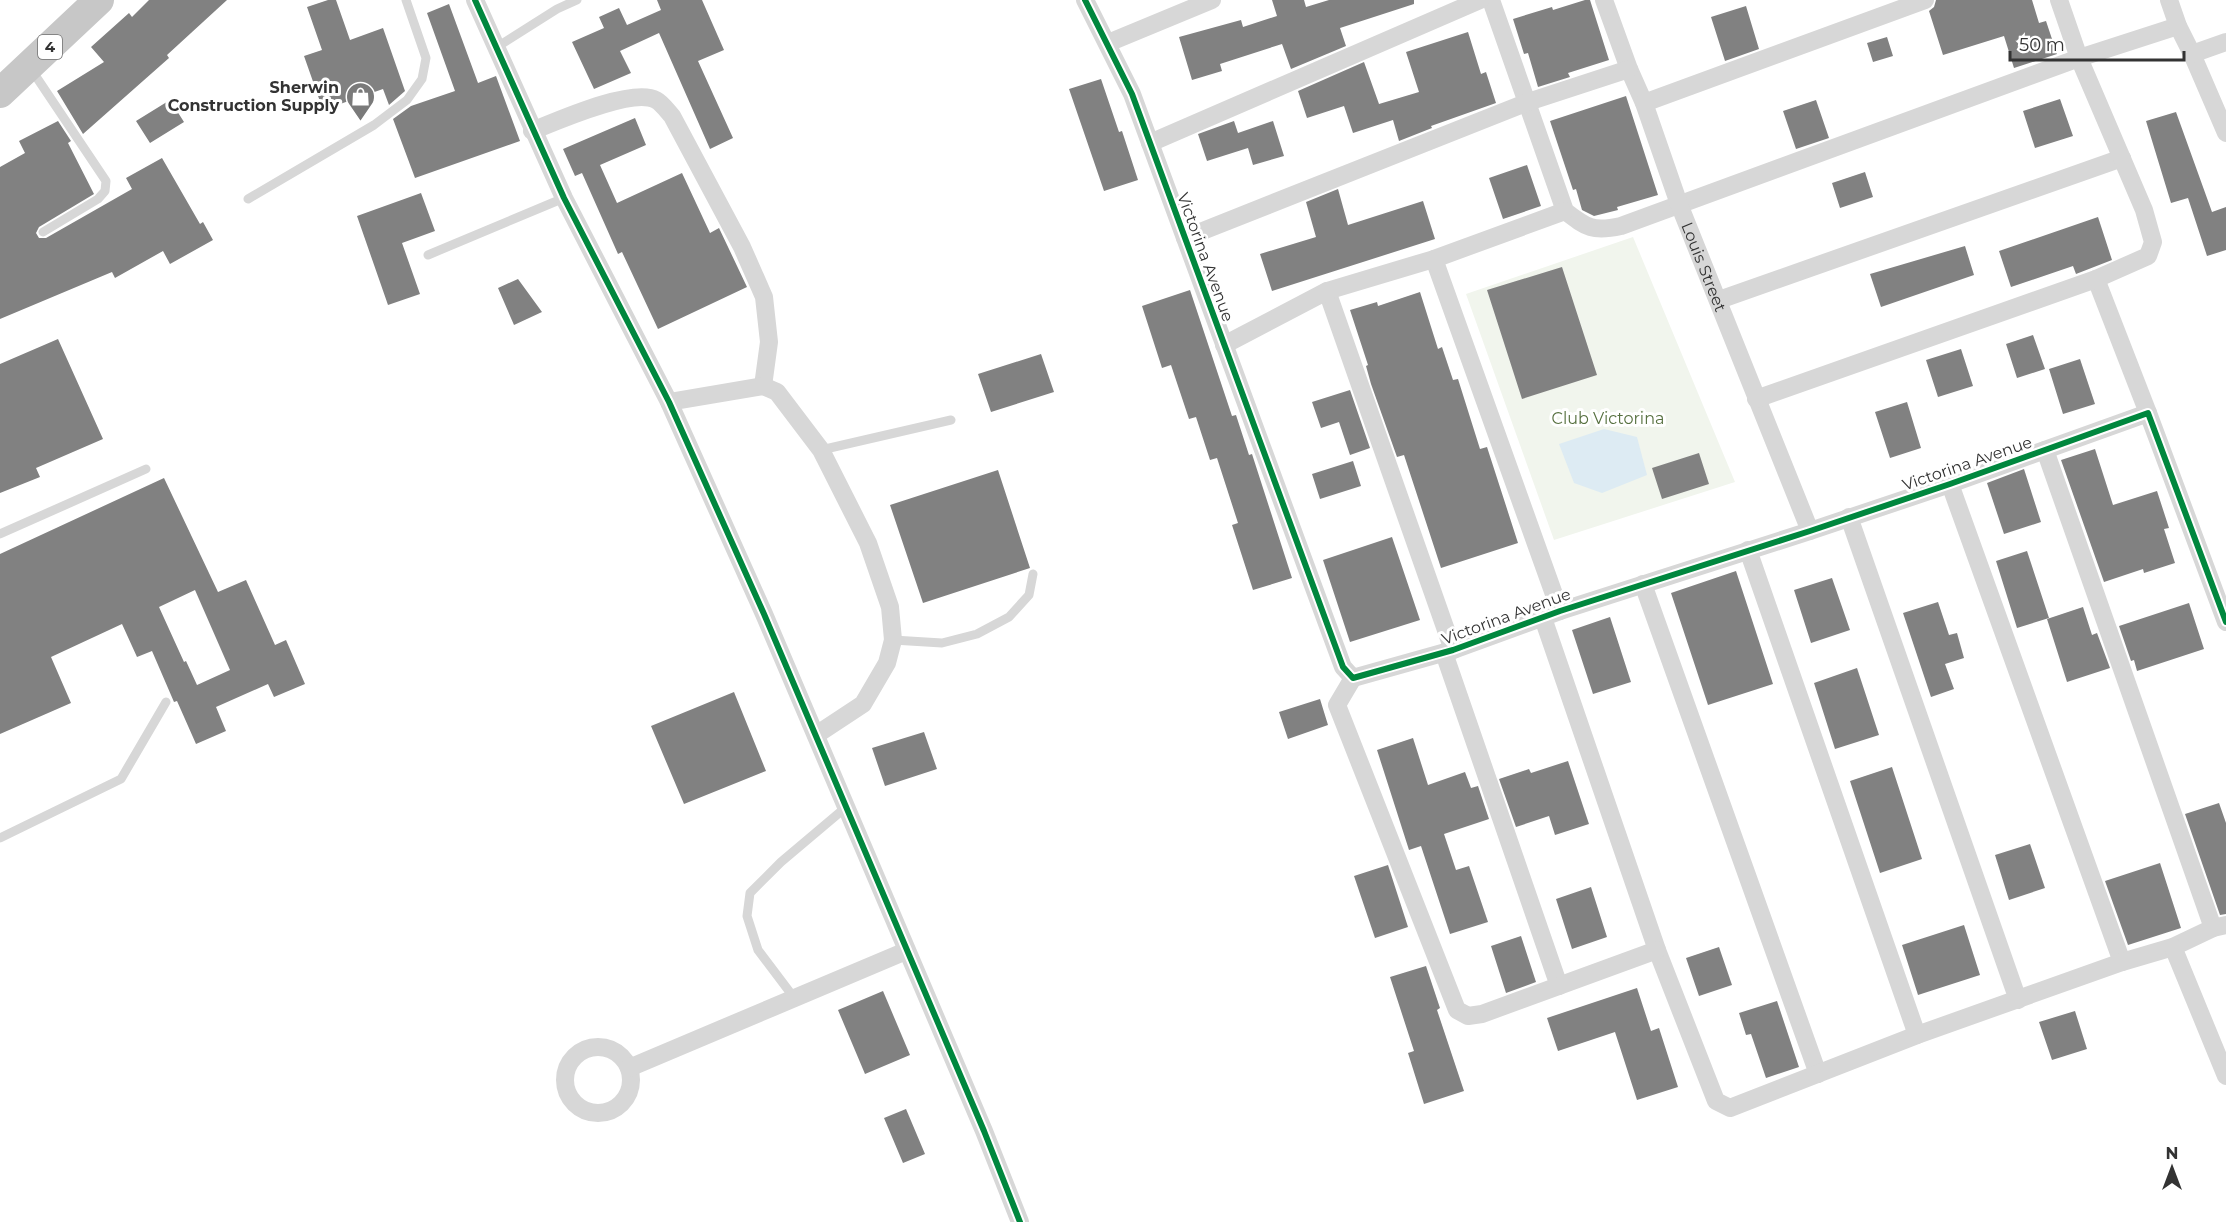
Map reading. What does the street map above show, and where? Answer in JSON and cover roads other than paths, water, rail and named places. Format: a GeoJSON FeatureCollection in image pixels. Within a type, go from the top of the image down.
{"type":"FeatureCollection","features":[{"type":"Feature","properties":{"kind":"highway","name":"4"},"geometry":{"type":"LineString","coordinates":[[0,93],[29,66],[83,6]]}},
{"type":"Feature","properties":{"kind":"street"},"geometry":{"type":"LineString","coordinates":[[475,0],[564,198],[669,402],[816,735],[845,808],[984,1131],[1020,1222]]}},
{"type":"Feature","properties":{"kind":"street","name":"Victorina Avenue"},"geometry":{"type":"LineString","coordinates":[[1085,0],[1132,94],[1343,667],[1353,678],[1449,652],[1551,614],[1950,484],[2148,413]]}},
{"type":"Feature","properties":{"kind":"street"},"geometry":{"type":"LineString","coordinates":[[1108,43],[1212,0]]}},
{"type":"Feature","properties":{"kind":"street"},"geometry":{"type":"LineString","coordinates":[[1150,143],[1479,0]]}},
{"type":"Feature","properties":{"kind":"street"},"geometry":{"type":"LineString","coordinates":[[1491,0],[1565,211],[1585,226],[1605,229],[1621,226],[2079,57],[2178,26]]}},
{"type":"Feature","properties":{"kind":"street","name":"Louis Street"},"geometry":{"type":"LineString","coordinates":[[1604,0],[1644,103],[1679,204],[1810,531]]}},
{"type":"Feature","properties":{"kind":"street"},"geometry":{"type":"LineString","coordinates":[[1644,103],[1925,0]]}},
{"type":"Feature","properties":{"kind":"street"},"geometry":{"type":"LineString","coordinates":[[1756,399],[2096,279],[2148,256],[2153,242],[2144,210],[2079,57],[2059,0]]}},
{"type":"Feature","properties":{"kind":"street"},"geometry":{"type":"LineString","coordinates":[[2169,0],[2178,26],[2226,134]]}},
{"type":"Feature","properties":{"kind":"street"},"geometry":{"type":"LineString","coordinates":[[2192,54],[2226,42]]}},
{"type":"Feature","properties":{"kind":"street"},"geometry":{"type":"LineString","coordinates":[[1185,238],[1528,102],[1629,69]]}},
{"type":"Feature","properties":{"kind":"street"},"geometry":{"type":"LineString","coordinates":[[532,131],[604,104],[636,96],[656,99],[672,116],[742,247],[764,297],[769,342],[763,386]]}},
{"type":"Feature","properties":{"kind":"street"},"geometry":{"type":"LineString","coordinates":[[1719,300],[2122,158]]}},
{"type":"Feature","properties":{"kind":"street"},"geometry":{"type":"LineString","coordinates":[[1224,345],[1327,291],[1434,259],[1565,211]]}},
{"type":"Feature","properties":{"kind":"street"},"geometry":{"type":"LineString","coordinates":[[1434,259],[1551,614],[1657,950],[1716,1101],[1730,1108],[1917,1035],[2122,962],[2173,947],[2219,927],[2045,450]]}},
{"type":"Feature","properties":{"kind":"street"},"geometry":{"type":"LineString","coordinates":[[2096,279],[2226,622]]}},
{"type":"Feature","properties":{"kind":"street"},"geometry":{"type":"LineString","coordinates":[[1327,291],[1559,986]]}},
{"type":"Feature","properties":{"kind":"street"},"geometry":{"type":"LineString","coordinates":[[669,402],[763,386],[777,392],[821,450],[868,543],[890,607],[893,640],[887,663],[863,704],[816,735]]}},
{"type":"Feature","properties":{"kind":"street"},"geometry":{"type":"LineString","coordinates":[[1950,484],[2122,962]]}},
{"type":"Feature","properties":{"kind":"street"},"geometry":{"type":"LineString","coordinates":[[1849,517],[2018,1000]]}},
{"type":"Feature","properties":{"kind":"street"},"geometry":{"type":"LineString","coordinates":[[1748,550],[1917,1035]]}},
{"type":"Feature","properties":{"kind":"street"},"geometry":{"type":"LineString","coordinates":[[1643,584],[1818,1074]]}},
{"type":"Feature","properties":{"kind":"street"},"geometry":{"type":"LineString","coordinates":[[1353,678],[1337,705],[1457,1010],[1468,1016],[1482,1014],[1657,950]]}},
{"type":"Feature","properties":{"kind":"street"},"geometry":{"type":"LineString","coordinates":[[2173,947],[2219,1040],[2226,1076]]}},
{"type":"Feature","properties":{"kind":"street"},"geometry":{"type":"LineString","coordinates":[[629,1068],[906,951]]}},
{"type":"Feature","properties":{"kind":"lane"},"geometry":{"type":"LineString","coordinates":[[248,199],[374,125],[407,100],[422,80],[426,57],[406,0]]}},
{"type":"Feature","properties":{"kind":"lane"},"geometry":{"type":"LineString","coordinates":[[497,47],[556,9],[577,0]]}},
{"type":"Feature","properties":{"kind":"lane"},"geometry":{"type":"LineString","coordinates":[[29,66],[106,181],[105,191],[98,199],[43,232]]}},
{"type":"Feature","properties":{"kind":"lane"},"geometry":{"type":"LineString","coordinates":[[428,255],[564,198]]}},
{"type":"Feature","properties":{"kind":"lane"},"geometry":{"type":"LineString","coordinates":[[821,450],[951,420]]}},
{"type":"Feature","properties":{"kind":"lane"},"geometry":{"type":"LineString","coordinates":[[0,534],[146,469]]}},
{"type":"Feature","properties":{"kind":"lane"},"geometry":{"type":"LineString","coordinates":[[893,640],[942,644],[977,634],[1009,616],[1029,595],[1033,574]]}},
{"type":"Feature","properties":{"kind":"lane"},"geometry":{"type":"LineString","coordinates":[[0,838],[122,779],[166,702]]}},
{"type":"Feature","properties":{"kind":"lane"},"geometry":{"type":"LineString","coordinates":[[795,999],[759,950],[747,916],[750,892],[781,862],[845,808]]}},
{"type":"Feature","properties":{"kind":"place","name":"Sherwin Construction Supply"},"geometry":{"type":"Point","coordinates":[360,122]}},
{"type":"Feature","properties":{"kind":"park label","name":"Club Victorina"},"geometry":{"type":"Point","coordinates":[1608,418]}}]}
